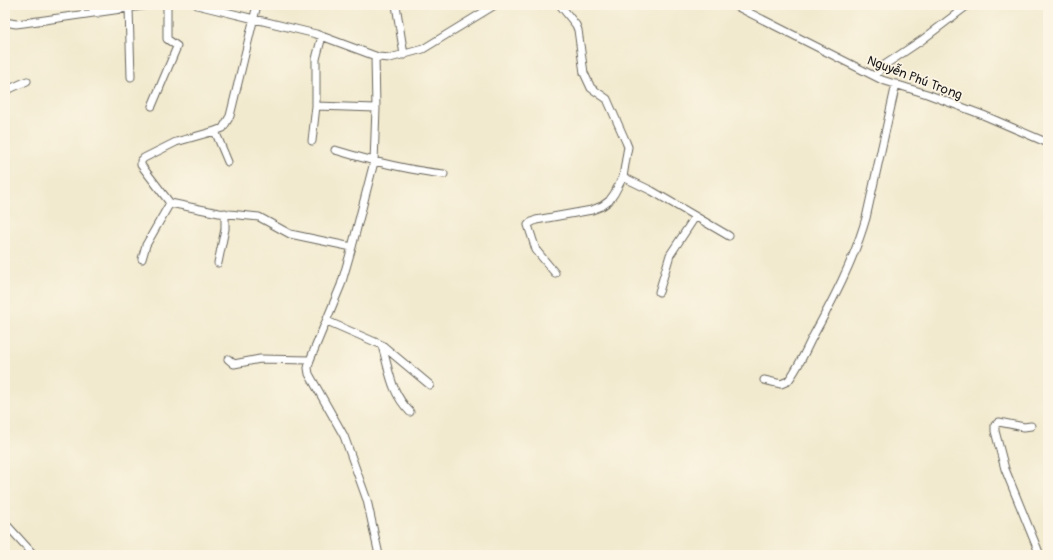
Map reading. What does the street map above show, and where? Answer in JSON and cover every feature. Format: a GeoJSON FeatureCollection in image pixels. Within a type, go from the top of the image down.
{"type":"FeatureCollection","features":[{"type":"Feature","properties":{"kind":"street"},"geometry":{"type":"LineString","coordinates":[[89,5],[98,13]]}},
{"type":"Feature","properties":{"kind":"street"},"geometry":{"type":"LineString","coordinates":[[5,22],[16,24],[149,5]]}},
{"type":"Feature","properties":{"kind":"street"},"geometry":{"type":"LineString","coordinates":[[152,106],[176,49],[175,44],[167,39],[167,5]]}},
{"type":"Feature","properties":{"kind":"street"},"geometry":{"type":"LineString","coordinates":[[196,5],[322,36],[375,56],[390,58],[423,49],[495,5]]}},
{"type":"Feature","properties":{"kind":"street"},"geometry":{"type":"LineString","coordinates":[[257,5],[227,123],[223,128],[215,131],[176,142],[144,158],[141,165],[170,203],[225,214],[259,217],[290,234],[352,247]]}},
{"type":"Feature","properties":{"kind":"street"},"geometry":{"type":"LineString","coordinates":[[396,5],[404,55]]}},
{"type":"Feature","properties":{"kind":"street"},"geometry":{"type":"LineString","coordinates":[[556,272],[536,250],[528,226],[536,220],[592,210],[602,206],[611,198],[623,177],[628,147],[607,99],[604,96],[594,92],[588,83],[584,73],[578,30],[576,25],[560,5]]}},
{"type":"Feature","properties":{"kind":"street","name":"Nguyễn Phú Trọng"},"geometry":{"type":"LineString","coordinates":[[734,5],[875,76],[983,115],[1048,143]]}},
{"type":"Feature","properties":{"kind":"street"},"geometry":{"type":"LineString","coordinates":[[875,76],[879,69],[922,40],[968,5]]}},
{"type":"Feature","properties":{"kind":"street"},"geometry":{"type":"LineString","coordinates":[[129,8],[131,77]]}},
{"type":"Feature","properties":{"kind":"street"},"geometry":{"type":"LineString","coordinates":[[312,141],[316,106],[316,65],[322,36]]}},
{"type":"Feature","properties":{"kind":"street"},"geometry":{"type":"LineString","coordinates":[[375,56],[376,108],[374,162],[341,285],[308,368],[309,374],[342,432],[352,457],[367,500],[379,555]]}},
{"type":"Feature","properties":{"kind":"street"},"geometry":{"type":"LineString","coordinates":[[5,90],[27,81]]}},
{"type":"Feature","properties":{"kind":"street"},"geometry":{"type":"LineString","coordinates":[[764,380],[781,384],[788,381],[823,318],[844,275],[862,233],[896,84]]}},
{"type":"Feature","properties":{"kind":"street"},"geometry":{"type":"LineString","coordinates":[[316,106],[376,108]]}},
{"type":"Feature","properties":{"kind":"street"},"geometry":{"type":"LineString","coordinates":[[215,131],[228,162]]}},
{"type":"Feature","properties":{"kind":"street"},"geometry":{"type":"LineString","coordinates":[[335,150],[374,162],[421,172],[444,174]]}},
{"type":"Feature","properties":{"kind":"street"},"geometry":{"type":"LineString","coordinates":[[623,177],[652,191],[729,236]]}},
{"type":"Feature","properties":{"kind":"street"},"geometry":{"type":"LineString","coordinates":[[142,260],[146,245],[170,203]]}},
{"type":"Feature","properties":{"kind":"street"},"geometry":{"type":"LineString","coordinates":[[218,263],[225,229],[225,214]]}},
{"type":"Feature","properties":{"kind":"street"},"geometry":{"type":"LineString","coordinates":[[659,292],[670,255],[695,217]]}},
{"type":"Feature","properties":{"kind":"street"},"geometry":{"type":"LineString","coordinates":[[327,321],[382,345],[430,384]]}},
{"type":"Feature","properties":{"kind":"street"},"geometry":{"type":"LineString","coordinates":[[382,345],[392,383],[401,402],[410,412]]}},
{"type":"Feature","properties":{"kind":"street"},"geometry":{"type":"LineString","coordinates":[[228,359],[234,364],[260,359],[310,360]]}},
{"type":"Feature","properties":{"kind":"street"},"geometry":{"type":"LineString","coordinates":[[1031,426],[1024,427],[999,422],[995,425],[995,431],[1005,469],[1040,555]]}},
{"type":"Feature","properties":{"kind":"street"},"geometry":{"type":"LineString","coordinates":[[5,523],[34,555]]}}]}
